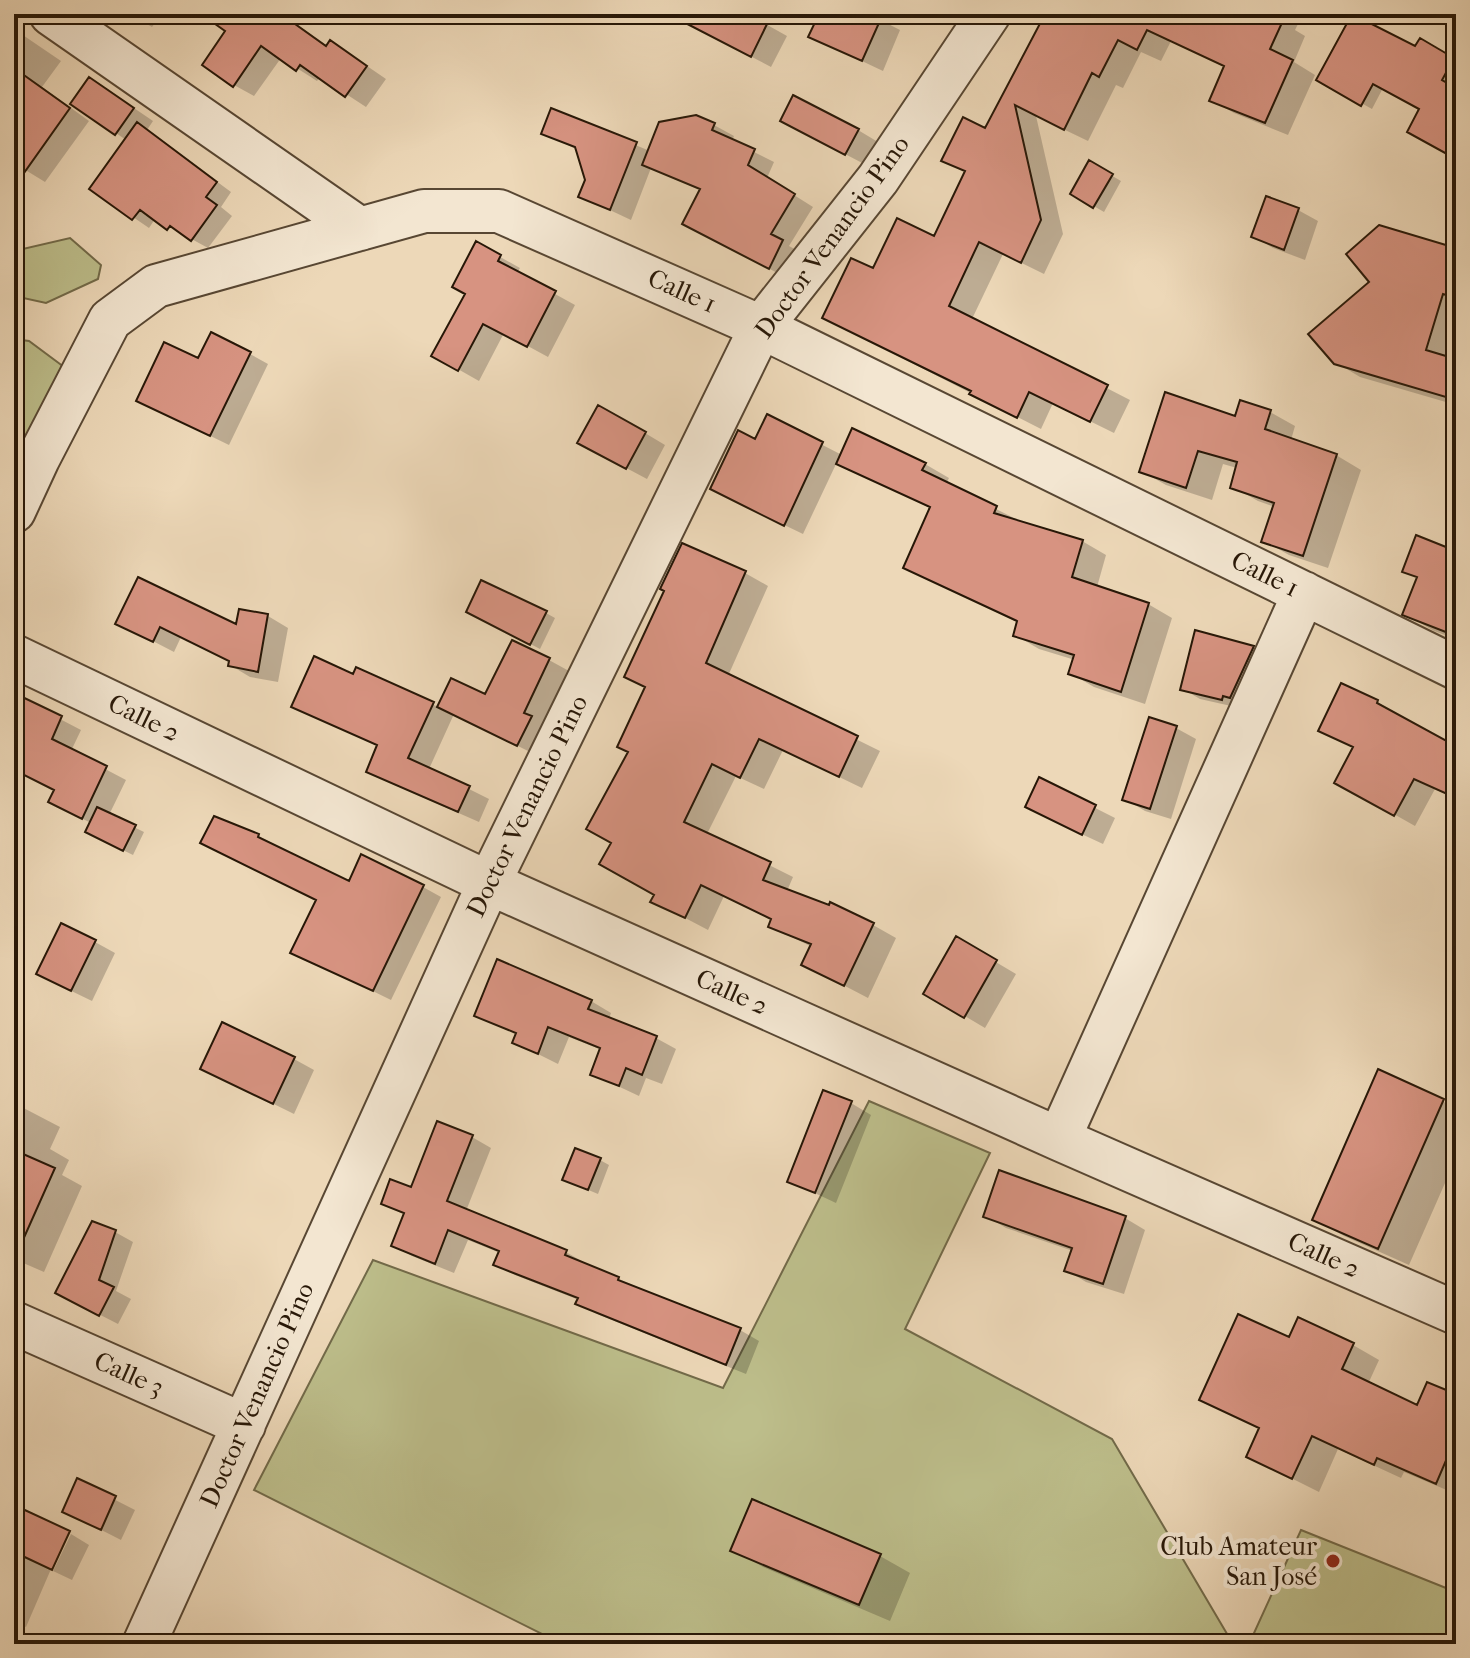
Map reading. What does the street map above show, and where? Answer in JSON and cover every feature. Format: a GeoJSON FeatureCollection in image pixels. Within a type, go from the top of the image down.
{"type":"FeatureCollection","features":[{"type":"Feature","properties":{"kind":"street"},"geometry":{"type":"LineString","coordinates":[[51,14],[360,229]]}},
{"type":"Feature","properties":{"kind":"street","name":"Doctor Venancio Pino"},"geometry":{"type":"LineString","coordinates":[[144,1644],[489,883],[761,327],[878,179],[989,14]]}},
{"type":"Feature","properties":{"kind":"street","name":"Calle 1"},"geometry":{"type":"LineString","coordinates":[[14,511],[26,451],[110,320],[156,286],[424,211],[499,211],[761,327],[1456,668]]}},
{"type":"Feature","properties":{"kind":"street"},"geometry":{"type":"LineString","coordinates":[[1059,1139],[1304,593]]}},
{"type":"Feature","properties":{"kind":"street","name":"Calle 2"},"geometry":{"type":"LineString","coordinates":[[14,656],[489,883],[1456,1313]]}},
{"type":"Feature","properties":{"kind":"street","name":"Calle 3"},"geometry":{"type":"LineString","coordinates":[[14,1323],[244,1425]]}},
{"type":"Feature","properties":{"kind":"green space"},"geometry":{"type":"Polygon","coordinates":[[[70,238],[101,265],[98,279],[46,303],[14,296],[14,251],[70,238]]]}},
{"type":"Feature","properties":{"kind":"green space"},"geometry":{"type":"Polygon","coordinates":[[[14,339],[29,341],[64,367],[67,396],[14,446],[14,339]]]}},
{"type":"Feature","properties":{"kind":"green space"},"geometry":{"type":"Polygon","coordinates":[[[869,1101],[990,1153],[905,1329],[1112,1439],[1233,1644],[562,1644],[254,1490],[373,1260],[723,1388],[869,1101]]]}},
{"type":"Feature","properties":{"kind":"green space","name":"Club Amateur San José"},"geometry":{"type":"Polygon","coordinates":[[[1301,1530],[1456,1592],[1456,1644],[1249,1644],[1301,1530]]]}},
{"type":"Feature","properties":{"kind":"building"},"geometry":{"type":"Polygon","coordinates":[[[201,14],[281,14],[326,46],[330,40],[367,66],[345,97],[300,65],[296,71],[261,46],[233,87],[202,65],[225,31],[201,14]]]}},
{"type":"Feature","properties":{"kind":"building"},"geometry":{"type":"Polygon","coordinates":[[[668,14],[752,14],[768,22],[751,57],[668,14]]]}},
{"type":"Feature","properties":{"kind":"building"},"geometry":{"type":"Polygon","coordinates":[[[819,14],[883,14],[862,61],[808,37],[819,14]]]}},
{"type":"Feature","properties":{"kind":"building"},"geometry":{"type":"Polygon","coordinates":[[[1045,14],[1286,14],[1270,49],[1293,60],[1265,123],[1209,101],[1224,66],[1147,30],[1137,50],[1118,40],[1099,77],[1092,73],[1064,130],[1015,105],[1041,220],[1021,263],[979,242],[949,306],[1108,385],[1090,422],[1029,392],[1017,418],[969,394],[971,391],[822,318],[851,258],[873,268],[897,218],[934,236],[965,171],[941,161],[963,117],[985,128],[1045,14]]]}},
{"type":"Feature","properties":{"kind":"building"},"geometry":{"type":"Polygon","coordinates":[[[1352,14],[1415,46],[1420,38],[1454,58],[1442,80],[1456,88],[1456,159],[1407,132],[1419,109],[1373,84],[1361,106],[1316,80],[1352,14]]]}},
{"type":"Feature","properties":{"kind":"building"},"geometry":{"type":"Polygon","coordinates":[[[14,68],[70,108],[14,187],[14,68]]]}},
{"type":"Feature","properties":{"kind":"building"},"geometry":{"type":"Polygon","coordinates":[[[89,77],[134,108],[115,135],[70,104],[89,77]]]}},
{"type":"Feature","properties":{"kind":"building"},"geometry":{"type":"Polygon","coordinates":[[[793,95],[859,129],[845,155],[780,121],[793,95]]]}},
{"type":"Feature","properties":{"kind":"building"},"geometry":{"type":"Polygon","coordinates":[[[551,108],[637,142],[610,210],[578,197],[585,180],[575,147],[541,134],[551,108]]]}},
{"type":"Feature","properties":{"kind":"building"},"geometry":{"type":"Polygon","coordinates":[[[696,115],[715,123],[712,130],[755,149],[748,165],[795,194],[771,234],[783,240],[769,269],[682,224],[700,189],[642,165],[659,122],[696,115]]]}},
{"type":"Feature","properties":{"kind":"building"},"geometry":{"type":"Polygon","coordinates":[[[137,122],[217,182],[206,197],[217,205],[191,241],[170,226],[167,230],[140,210],[132,220],[89,189],[137,122]]]}},
{"type":"Feature","properties":{"kind":"building"},"geometry":{"type":"Polygon","coordinates":[[[1089,160],[1113,174],[1093,208],[1070,194],[1089,160]]]}},
{"type":"Feature","properties":{"kind":"building"},"geometry":{"type":"Polygon","coordinates":[[[1266,196],[1299,208],[1284,250],[1251,237],[1266,196]]]}},
{"type":"Feature","properties":{"kind":"building"},"geometry":{"type":"Polygon","coordinates":[[[1379,225],[1456,248],[1456,298],[1443,294],[1426,350],[1456,359],[1456,400],[1334,364],[1308,334],[1369,282],[1346,254],[1379,225]]]}},
{"type":"Feature","properties":{"kind":"building"},"geometry":{"type":"Polygon","coordinates":[[[476,241],[501,255],[498,261],[556,291],[527,347],[483,324],[458,371],[431,356],[465,294],[452,287],[476,241]]]}},
{"type":"Feature","properties":{"kind":"building"},"geometry":{"type":"Polygon","coordinates":[[[211,332],[251,352],[210,436],[136,401],[164,342],[198,358],[211,332]]]}},
{"type":"Feature","properties":{"kind":"building"},"geometry":{"type":"Polygon","coordinates":[[[1165,392],[1235,416],[1240,400],[1271,410],[1265,429],[1337,454],[1303,556],[1261,542],[1274,503],[1230,488],[1237,462],[1198,451],[1186,488],[1139,472],[1165,392]]]}},
{"type":"Feature","properties":{"kind":"building"},"geometry":{"type":"Polygon","coordinates":[[[598,405],[646,432],[626,469],[577,443],[598,405]]]}},
{"type":"Feature","properties":{"kind":"building"},"geometry":{"type":"Polygon","coordinates":[[[767,414],[823,442],[784,526],[710,489],[738,430],[755,439],[767,414]]]}},
{"type":"Feature","properties":{"kind":"building"},"geometry":{"type":"Polygon","coordinates":[[[852,428],[926,463],[922,470],[997,506],[994,513],[1083,540],[1072,577],[1149,603],[1121,692],[1068,674],[1074,655],[1013,636],[1017,621],[903,568],[930,507],[836,464],[852,428]]]}},
{"type":"Feature","properties":{"kind":"building"},"geometry":{"type":"Polygon","coordinates":[[[1416,535],[1456,551],[1456,636],[1402,615],[1417,577],[1402,572],[1416,535]]]}},
{"type":"Feature","properties":{"kind":"building"},"geometry":{"type":"Polygon","coordinates":[[[682,543],[746,571],[706,663],[858,736],[839,777],[759,739],[740,778],[712,764],[684,822],[771,862],[763,880],[829,905],[830,902],[874,923],[844,986],[801,965],[811,944],[768,927],[771,919],[701,885],[685,918],[650,902],[654,895],[599,864],[611,843],[586,829],[628,752],[617,747],[645,687],[624,677],[664,591],[660,589],[682,543]]]}},
{"type":"Feature","properties":{"kind":"building"},"geometry":{"type":"Polygon","coordinates":[[[138,577],[236,624],[239,609],[268,614],[258,672],[228,666],[229,661],[160,627],[153,642],[115,624],[138,577]]]}},
{"type":"Feature","properties":{"kind":"building"},"geometry":{"type":"Polygon","coordinates":[[[481,580],[547,611],[530,645],[466,612],[481,580]]]}},
{"type":"Feature","properties":{"kind":"building"},"geometry":{"type":"Polygon","coordinates":[[[1195,630],[1254,646],[1230,698],[1223,696],[1222,700],[1180,690],[1195,630]]]}},
{"type":"Feature","properties":{"kind":"building"},"geometry":{"type":"Polygon","coordinates":[[[512,640],[550,658],[524,713],[532,716],[517,746],[437,707],[451,678],[485,694],[512,640]]]}},
{"type":"Feature","properties":{"kind":"building"},"geometry":{"type":"Polygon","coordinates":[[[314,656],[353,674],[356,667],[434,702],[408,758],[470,786],[458,812],[366,772],[377,745],[291,707],[314,656]]]}},
{"type":"Feature","properties":{"kind":"building"},"geometry":{"type":"Polygon","coordinates":[[[1341,683],[1378,700],[1377,703],[1456,746],[1456,798],[1414,779],[1394,816],[1334,783],[1353,747],[1318,731],[1341,683]]]}},
{"type":"Feature","properties":{"kind":"building"},"geometry":{"type":"Polygon","coordinates":[[[14,693],[62,716],[52,739],[107,766],[82,819],[48,802],[54,790],[14,770],[14,693]]]}},
{"type":"Feature","properties":{"kind":"building"},"geometry":{"type":"Polygon","coordinates":[[[1149,717],[1177,726],[1150,809],[1122,800],[1149,717]]]}},
{"type":"Feature","properties":{"kind":"building"},"geometry":{"type":"Polygon","coordinates":[[[1039,777],[1096,805],[1082,835],[1025,807],[1039,777]]]}},
{"type":"Feature","properties":{"kind":"building"},"geometry":{"type":"Polygon","coordinates":[[[97,807],[136,825],[123,851],[85,832],[97,807]]]}},
{"type":"Feature","properties":{"kind":"building"},"geometry":{"type":"Polygon","coordinates":[[[214,816],[259,834],[258,837],[349,881],[361,854],[424,885],[373,991],[290,953],[316,900],[200,843],[214,816]]]}},
{"type":"Feature","properties":{"kind":"building"},"geometry":{"type":"Polygon","coordinates":[[[61,923],[96,940],[71,991],[36,974],[61,923]]]}},
{"type":"Feature","properties":{"kind":"building"},"geometry":{"type":"Polygon","coordinates":[[[956,936],[997,960],[964,1018],[923,994],[956,936]]]}},
{"type":"Feature","properties":{"kind":"building"},"geometry":{"type":"Polygon","coordinates":[[[497,959],[592,1000],[588,1009],[657,1036],[642,1075],[626,1068],[619,1086],[590,1075],[600,1048],[548,1027],[538,1054],[512,1043],[516,1033],[474,1016],[497,959]]]}},
{"type":"Feature","properties":{"kind":"building"},"geometry":{"type":"Polygon","coordinates":[[[222,1022],[295,1057],[273,1104],[200,1069],[222,1022]]]}},
{"type":"Feature","properties":{"kind":"building"},"geometry":{"type":"Polygon","coordinates":[[[1378,1069],[1444,1099],[1378,1249],[1312,1220],[1378,1069]]]}},
{"type":"Feature","properties":{"kind":"building"},"geometry":{"type":"Polygon","coordinates":[[[823,1090],[852,1101],[815,1193],[787,1182],[823,1090]]]}},
{"type":"Feature","properties":{"kind":"building"},"geometry":{"type":"Polygon","coordinates":[[[437,1121],[473,1135],[447,1201],[567,1250],[565,1255],[619,1277],[618,1280],[741,1328],[726,1365],[575,1304],[578,1298],[493,1265],[499,1251],[448,1230],[435,1264],[391,1246],[404,1213],[381,1204],[390,1179],[411,1187],[437,1121]]]}},
{"type":"Feature","properties":{"kind":"building"},"geometry":{"type":"Polygon","coordinates":[[[575,1148],[601,1158],[588,1190],[562,1180],[575,1148]]]}},
{"type":"Feature","properties":{"kind":"building"},"geometry":{"type":"Polygon","coordinates":[[[14,1150],[55,1168],[14,1260],[14,1150]]]}},
{"type":"Feature","properties":{"kind":"building"},"geometry":{"type":"Polygon","coordinates":[[[999,1170],[1126,1216],[1103,1284],[1064,1271],[1072,1248],[983,1217],[999,1170]]]}},
{"type":"Feature","properties":{"kind":"building"},"geometry":{"type":"Polygon","coordinates":[[[92,1221],[116,1230],[99,1280],[114,1287],[99,1316],[55,1293],[92,1221]]]}},
{"type":"Feature","properties":{"kind":"building"},"geometry":{"type":"Polygon","coordinates":[[[1238,1314],[1289,1337],[1298,1317],[1354,1343],[1342,1369],[1417,1405],[1427,1382],[1456,1394],[1456,1437],[1436,1484],[1377,1458],[1374,1465],[1312,1436],[1292,1479],[1246,1457],[1259,1428],[1199,1400],[1238,1314]]]}},
{"type":"Feature","properties":{"kind":"building"},"geometry":{"type":"Polygon","coordinates":[[[77,1478],[116,1496],[101,1530],[62,1512],[77,1478]]]}},
{"type":"Feature","properties":{"kind":"building"},"geometry":{"type":"Polygon","coordinates":[[[752,1499],[881,1554],[859,1605],[730,1551],[752,1499]]]}},
{"type":"Feature","properties":{"kind":"building"},"geometry":{"type":"Polygon","coordinates":[[[14,1505],[70,1531],[52,1570],[14,1552],[14,1505]]]}},
{"type":"Feature","properties":{"kind":"place","name":"Club Amateur San José"},"geometry":{"type":"Point","coordinates":[1333,1561]}}]}
